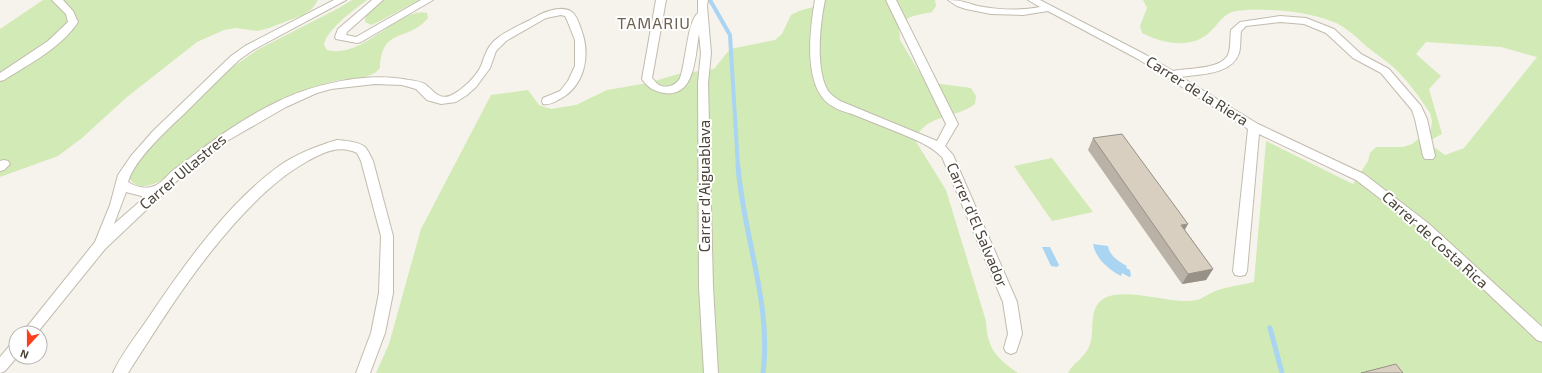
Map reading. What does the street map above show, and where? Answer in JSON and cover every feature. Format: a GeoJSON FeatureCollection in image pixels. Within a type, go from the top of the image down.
{"type":"FeatureCollection","features":[{"type":"Feature","properties":{"kind":"street"},"geometry":{"type":"LineString","coordinates":[[0,78],[49,45],[68,29],[73,22],[72,18],[57,0]]}},
{"type":"Feature","properties":{"kind":"street"},"geometry":{"type":"LineString","coordinates":[[100,245],[116,205],[124,175],[139,154],[157,134],[236,58],[249,48],[341,0]]}},
{"type":"Feature","properties":{"kind":"street"},"geometry":{"type":"LineString","coordinates":[[378,0],[342,32],[340,37],[357,40],[428,0]]}},
{"type":"Feature","properties":{"kind":"street"},"geometry":{"type":"LineString","coordinates":[[662,0],[647,79],[656,88],[668,90],[677,88],[685,80],[694,34],[703,3]]}},
{"type":"Feature","properties":{"kind":"street"},"geometry":{"type":"LineString","coordinates":[[820,0],[817,10],[815,46],[820,83],[824,94],[836,104],[925,139],[939,147]]}},
{"type":"Feature","properties":{"kind":"street","name":"Carrer d'El Salvador"},"geometry":{"type":"LineString","coordinates":[[891,0],[952,124],[939,147],[947,155],[1010,302],[1015,334],[1011,348]]}},
{"type":"Feature","properties":{"kind":"street"},"geometry":{"type":"LineString","coordinates":[[953,0],[966,5],[996,11],[1025,12],[1049,8]]}},
{"type":"Feature","properties":{"kind":"street","name":"Carrer de la Riera"},"geometry":{"type":"LineString","coordinates":[[1033,0],[1142,57],[1254,127],[1240,271]]}},
{"type":"Feature","properties":{"kind":"street","name":"Carrer d'Aiguablava"},"geometry":{"type":"LineString","coordinates":[[703,3],[706,53],[703,83],[706,272],[711,373]]}},
{"type":"Feature","properties":{"kind":"street","name":"Carrer Ullastres"},"geometry":{"type":"LineString","coordinates":[[36,325],[100,245],[161,188],[200,155],[223,138],[282,104],[313,91],[331,86],[375,81],[402,82],[420,86],[431,97],[441,100],[452,99],[463,93],[472,85],[484,68],[491,50],[502,39],[543,16],[561,12],[568,14],[572,19],[580,40],[580,66],[573,82],[564,93],[547,101]]}},
{"type":"Feature","properties":{"kind":"street"},"geometry":{"type":"LineString","coordinates":[[1172,75],[1181,72],[1209,69],[1224,65],[1232,57],[1236,30],[1243,24],[1280,19],[1306,21],[1330,31],[1358,56],[1385,71],[1417,109],[1424,130],[1429,156]]}},
{"type":"Feature","properties":{"kind":"street","name":"Carrer de Costa Rica"},"geometry":{"type":"LineString","coordinates":[[1254,127],[1341,167],[1376,187],[1424,226],[1542,336]]}},
{"type":"Feature","properties":{"kind":"street"},"geometry":{"type":"LineString","coordinates":[[120,373],[183,277],[215,237],[254,194],[284,169],[314,152],[337,144],[355,147],[361,150],[367,161],[387,236],[386,294],[378,333],[364,373]]}},
{"type":"Feature","properties":{"kind":"street"},"geometry":{"type":"LineString","coordinates":[[122,184],[132,191],[144,193],[161,188]]}},
{"type":"Feature","properties":{"kind":"street"},"geometry":{"type":"LineString","coordinates":[[0,368],[8,358]]}},
{"type":"Feature","properties":{"kind":"green space"},"geometry":{"type":"Polygon","coordinates":[[[43,0],[318,0],[312,9],[303,15],[269,28],[257,31],[236,28],[224,30],[197,42],[127,97],[82,138],[58,156],[0,177],[0,29],[43,0]]]}},
{"type":"Feature","properties":{"kind":"green space"},"geometry":{"type":"Polygon","coordinates":[[[352,0],[367,0],[342,20],[330,33],[324,45],[327,50],[341,51],[354,47],[368,41],[405,17],[416,13],[427,13],[428,18],[420,26],[391,40],[385,46],[380,68],[371,75],[324,84],[286,98],[261,110],[228,130],[204,147],[171,174],[153,184],[144,186],[136,184],[129,178],[130,173],[149,147],[230,69],[257,50],[352,0]]]}},
{"type":"Feature","properties":{"kind":"green space"},"geometry":{"type":"Polygon","coordinates":[[[384,0],[419,0],[376,23],[371,25],[365,22],[365,19],[369,13],[384,0]]]}},
{"type":"Feature","properties":{"kind":"green space"},"geometry":{"type":"Polygon","coordinates":[[[826,0],[935,0],[936,6],[932,12],[914,16],[902,22],[899,26],[900,40],[923,78],[933,83],[971,88],[976,96],[975,104],[967,109],[926,125],[920,131],[915,140],[946,190],[986,321],[988,338],[994,352],[1018,373],[376,373],[389,344],[421,229],[491,95],[528,90],[539,105],[551,109],[576,105],[607,90],[648,83],[678,74],[714,69],[730,49],[775,40],[782,34],[791,15],[820,5],[826,0]]]}},
{"type":"Feature","properties":{"kind":"green space"},"geometry":{"type":"Polygon","coordinates":[[[1143,0],[1542,0],[1542,373],[1068,373],[1089,347],[1092,335],[1093,315],[1098,304],[1103,299],[1121,294],[1178,301],[1191,301],[1222,289],[1254,282],[1266,141],[1353,184],[1368,161],[1370,153],[1376,147],[1403,147],[1412,144],[1431,129],[1432,121],[1430,113],[1418,95],[1402,76],[1350,32],[1336,23],[1317,16],[1294,12],[1241,10],[1226,15],[1205,36],[1187,43],[1178,43],[1159,40],[1142,33],[1140,26],[1147,8],[1143,0]],[[1426,42],[1416,54],[1441,76],[1429,89],[1442,134],[1427,142],[1445,155],[1464,148],[1537,57],[1501,47],[1426,42]]]}},
{"type":"Feature","properties":{"kind":"green space"},"geometry":{"type":"Polygon","coordinates":[[[1052,158],[1093,212],[1052,221],[1014,166],[1052,158]]]}},
{"type":"Feature","properties":{"kind":"water"},"geometry":{"type":"Polygon","coordinates":[[[1093,244],[1108,246],[1112,255],[1127,266],[1126,268],[1130,270],[1131,276],[1129,277],[1122,273],[1121,276],[1107,267],[1100,259],[1093,244]]]}},
{"type":"Feature","properties":{"kind":"water"},"geometry":{"type":"Polygon","coordinates":[[[1042,247],[1050,247],[1059,265],[1057,267],[1051,266],[1042,247]]]}},
{"type":"Feature","properties":{"kind":"building"},"geometry":{"type":"Polygon","coordinates":[[[1122,134],[1188,224],[1181,225],[1213,269],[1188,274],[1093,138],[1122,134]]]}},
{"type":"Feature","properties":{"kind":"building"},"geometry":{"type":"Polygon","coordinates":[[[1396,364],[1403,373],[1361,373],[1396,364]]]}},
{"type":"Feature","properties":{"kind":"waterway"},"geometry":{"type":"LineString","coordinates":[[710,0],[730,35],[738,167]]}},
{"type":"Feature","properties":{"kind":"waterway"},"geometry":{"type":"LineString","coordinates":[[738,166],[745,218],[756,270],[764,321],[765,347],[763,373]]}},
{"type":"Feature","properties":{"kind":"waterway"},"geometry":{"type":"LineString","coordinates":[[1270,328],[1282,373]]}},
{"type":"Feature","properties":{"kind":"district","name":"TAMARIU"},"geometry":{"type":"Point","coordinates":[654,23]}}]}
